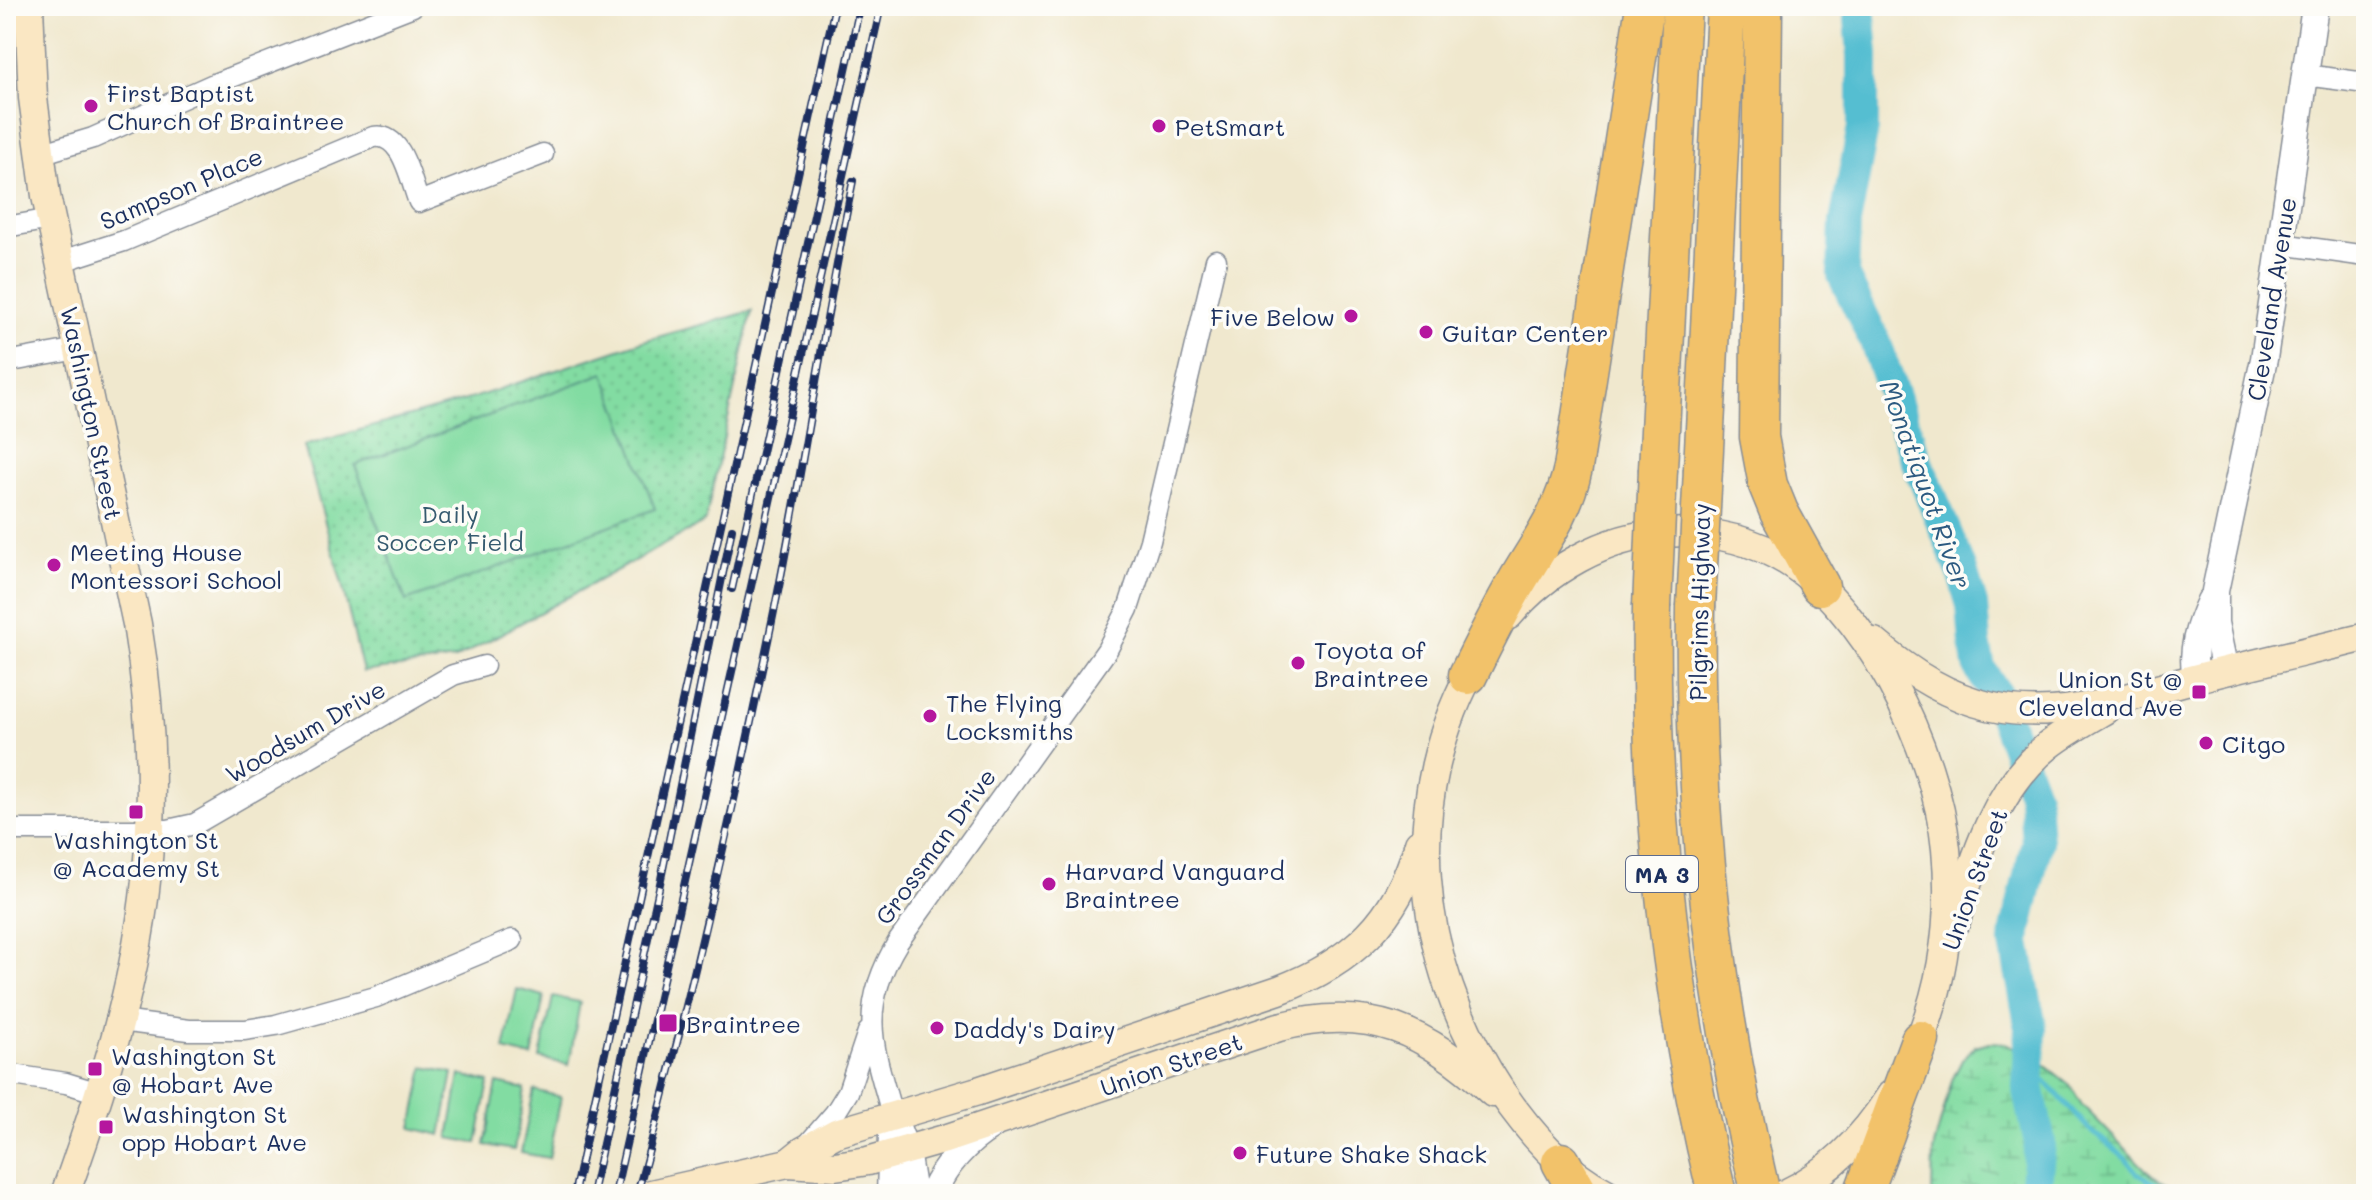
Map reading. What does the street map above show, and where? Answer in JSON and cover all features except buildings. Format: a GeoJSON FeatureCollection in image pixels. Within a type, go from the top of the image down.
{"type":"FeatureCollection","features":[{"type":"Feature","properties":{"kind":"highway"},"geometry":{"type":"LineString","coordinates":[[1468,675],[1513,588],[1557,518],[1567,493],[1645,6]]}},
{"type":"Feature","properties":{"kind":"highway","name":"Pilgrims Highway"},"geometry":{"type":"LineString","coordinates":[[1682,6],[1652,607],[1654,754],[1663,885],[1680,1014],[1717,1194]]}},
{"type":"Feature","properties":{"kind":"highway","name":"Pilgrims Highway"},"geometry":{"type":"LineString","coordinates":[[1726,6],[1696,607],[1697,751],[1706,878],[1722,1006],[1761,1194]]}},
{"type":"Feature","properties":{"kind":"highway"},"geometry":{"type":"LineString","coordinates":[[1763,6],[1759,437],[1763,464],[1774,499],[1831,598]]}},
{"type":"Feature","properties":{"kind":"highway"},"geometry":{"type":"LineString","coordinates":[[1863,1194],[1920,1040]]}},
{"type":"Feature","properties":{"kind":"main road","name":"Washington Street"},"geometry":{"type":"LineString","coordinates":[[29,6],[33,98],[40,154],[59,262],[141,647],[150,743],[150,830],[138,937],[121,1021],[65,1194]]}},
{"type":"Feature","properties":{"kind":"main road"},"geometry":{"type":"LineString","coordinates":[[1608,1194],[1578,1176],[1570,1178],[1527,1127],[1477,1050],[1453,997],[1438,956],[1430,920],[1427,881],[1431,792],[1444,737],[1468,675],[1502,623],[1540,585],[1582,557],[1626,539],[1692,532],[1729,538],[1777,555],[1831,598],[1864,640],[1901,701],[1916,733],[1944,829],[1948,866],[1946,928],[1940,976],[1911,1061],[1887,1101],[1859,1137],[1830,1166],[1785,1194]]}},
{"type":"Feature","properties":{"kind":"main road","name":"Union Street"},"geometry":{"type":"LineString","coordinates":[[1831,598],[1874,641],[1939,689],[1995,708],[2043,711],[2126,699],[2196,678],[2366,637]]}},
{"type":"Feature","properties":{"kind":"main road","name":"Union Street"},"geometry":{"type":"LineString","coordinates":[[1940,976],[1970,877],[1998,805],[2018,776],[2049,745],[2126,699]]}},
{"type":"Feature","properties":{"kind":"main road","name":"Union Street"},"geometry":{"type":"LineString","coordinates":[[651,1194],[795,1157],[836,1133],[992,1087],[1307,979],[1335,964],[1370,934],[1398,897],[1418,846],[1431,792]]}},
{"type":"Feature","properties":{"kind":"main road","name":"Union Street"},"geometry":{"type":"LineString","coordinates":[[795,1157],[835,1166],[898,1152],[1279,1027],[1317,1019],[1344,1018],[1385,1024],[1426,1041],[1471,1073],[1527,1127]]}},
{"type":"Feature","properties":{"kind":"street"},"geometry":{"type":"LineString","coordinates":[[40,154],[93,138],[214,84],[413,6]]}},
{"type":"Feature","properties":{"kind":"street","name":"Cleveland Avenue"},"geometry":{"type":"LineString","coordinates":[[2196,678],[2194,648],[2215,591],[2264,359],[2315,6]]}},
{"type":"Feature","properties":{"kind":"street"},"geometry":{"type":"LineString","coordinates":[[2305,75],[2366,83]]}},
{"type":"Feature","properties":{"kind":"street","name":"Sampson Place"},"geometry":{"type":"LineString","coordinates":[[59,262],[124,241],[378,136],[391,140],[399,150],[419,202],[543,154]]}},
{"type":"Feature","properties":{"kind":"street"},"geometry":{"type":"LineString","coordinates":[[6,227],[51,219]]}},
{"type":"Feature","properties":{"kind":"street"},"geometry":{"type":"LineString","coordinates":[[2281,244],[2366,256]]}},
{"type":"Feature","properties":{"kind":"street","name":"Grossman Drive"},"geometry":{"type":"LineString","coordinates":[[893,1117],[873,1048],[871,1020],[880,974],[898,942],[1091,674],[1120,627],[1150,541],[1216,260]]}},
{"type":"Feature","properties":{"kind":"street"},"geometry":{"type":"LineString","coordinates":[[6,362],[78,349]]}},
{"type":"Feature","properties":{"kind":"street","name":"Cleveland Avenue"},"geometry":{"type":"LineString","coordinates":[[2215,591],[2215,623],[2225,671]]}},
{"type":"Feature","properties":{"kind":"street","name":"Woodsum Drive"},"geometry":{"type":"LineString","coordinates":[[6,830],[168,830],[195,824],[453,675],[484,666]]}},
{"type":"Feature","properties":{"kind":"street"},"geometry":{"type":"LineString","coordinates":[[121,1021],[189,1030],[245,1030],[276,1025],[376,997],[512,940]]}},
{"type":"Feature","properties":{"kind":"street"},"geometry":{"type":"LineString","coordinates":[[795,1157],[835,1113],[848,1092],[871,1020]]}},
{"type":"Feature","properties":{"kind":"street"},"geometry":{"type":"LineString","coordinates":[[6,1074],[66,1083],[99,1093]]}},
{"type":"Feature","properties":{"kind":"street"},"geometry":{"type":"LineString","coordinates":[[893,1117],[898,1152],[913,1194]]}},
{"type":"Feature","properties":{"kind":"street"},"geometry":{"type":"LineString","coordinates":[[932,1194],[956,1156],[1000,1121]]}},
{"type":"Feature","properties":{"kind":"street"},"geometry":{"type":"LineString","coordinates":[[890,1194],[898,1152]]}},
{"type":"Feature","properties":{"kind":"green space","name":"Daily Soccer Field"},"geometry":{"type":"Polygon","coordinates":[[[752,311],[705,522],[455,659],[363,672],[304,446],[473,398],[643,341],[752,311]]]}},
{"type":"Feature","properties":{"kind":"green space"},"geometry":{"type":"Polygon","coordinates":[[[604,373],[655,509],[406,601],[355,465],[604,373]]]}},
{"type":"Feature","properties":{"kind":"green space"},"geometry":{"type":"Polygon","coordinates":[[[517,989],[544,996],[532,1057],[504,1050],[517,989]]]}},
{"type":"Feature","properties":{"kind":"green space"},"geometry":{"type":"Polygon","coordinates":[[[553,997],[580,1002],[569,1065],[540,1058],[553,997]]]}},
{"type":"Feature","properties":{"kind":"green space"},"geometry":{"type":"Polygon","coordinates":[[[1990,1042],[2005,1043],[2042,1063],[2070,1085],[2082,1105],[2151,1175],[2190,1194],[1932,1194],[1933,1150],[1952,1080],[1962,1060],[1975,1046],[1990,1042]]]}},
{"type":"Feature","properties":{"kind":"green space"},"geometry":{"type":"Polygon","coordinates":[[[424,1067],[453,1073],[441,1135],[412,1128],[424,1067]]]}},
{"type":"Feature","properties":{"kind":"green space"},"geometry":{"type":"Polygon","coordinates":[[[460,1075],[489,1082],[477,1143],[449,1138],[460,1075]]]}},
{"type":"Feature","properties":{"kind":"green space"},"geometry":{"type":"Polygon","coordinates":[[[497,1083],[525,1089],[514,1150],[485,1145],[497,1083]]]}},
{"type":"Feature","properties":{"kind":"green space"},"geometry":{"type":"Polygon","coordinates":[[[534,1090],[561,1097],[549,1158],[521,1153],[534,1090]]]}},
{"type":"Feature","properties":{"kind":"waterway","name":"Monatiquot River"},"geometry":{"type":"LineString","coordinates":[[1859,6],[1863,128],[1845,223],[1843,275],[1875,341],[1915,457],[1962,571],[1972,605],[1980,669],[1998,697],[2034,796],[2037,842],[2015,943],[2031,1028],[2028,1086],[2040,1143],[2035,1194]]}},
{"type":"Feature","properties":{"kind":"waterway"},"geometry":{"type":"LineString","coordinates":[[2028,1075],[2046,1082],[2089,1129],[2125,1158],[2137,1173],[2172,1194]]}},
{"type":"Feature","properties":{"kind":"railway"},"geometry":{"type":"LineString","coordinates":[[574,1194],[835,6]]}},
{"type":"Feature","properties":{"kind":"railway"},"geometry":{"type":"LineString","coordinates":[[732,589],[860,6]]}},
{"type":"Feature","properties":{"kind":"railway"},"geometry":{"type":"LineString","coordinates":[[615,1194],[881,6]]}},
{"type":"Feature","properties":{"kind":"railway"},"geometry":{"type":"LineString","coordinates":[[637,1194],[695,970],[746,743],[788,541],[853,181]]}},
{"type":"Feature","properties":{"kind":"railway"},"geometry":{"type":"LineString","coordinates":[[592,1194],[661,879],[732,529]]}},
{"type":"Feature","properties":{"kind":"place","name":"First Baptist Church of Braintree"},"geometry":{"type":"Point","coordinates":[91,106]}},
{"type":"Feature","properties":{"kind":"place","name":"PetSmart"},"geometry":{"type":"Point","coordinates":[1159,126]}},
{"type":"Feature","properties":{"kind":"place","name":"Five Below"},"geometry":{"type":"Point","coordinates":[1351,316]}},
{"type":"Feature","properties":{"kind":"place","name":"Guitar Center"},"geometry":{"type":"Point","coordinates":[1426,332]}},
{"type":"Feature","properties":{"kind":"place","name":"Meeting House Montessori School"},"geometry":{"type":"Point","coordinates":[54,565]}},
{"type":"Feature","properties":{"kind":"place","name":"Toyota of Braintree"},"geometry":{"type":"Point","coordinates":[1298,663]}},
{"type":"Feature","properties":{"kind":"place","name":"Union St @ Cleveland Ave"},"geometry":{"type":"Point","coordinates":[2199,692]}},
{"type":"Feature","properties":{"kind":"place","name":"The Flying Locksmiths"},"geometry":{"type":"Point","coordinates":[930,716]}},
{"type":"Feature","properties":{"kind":"place","name":"Citgo"},"geometry":{"type":"Point","coordinates":[2206,743]}},
{"type":"Feature","properties":{"kind":"place","name":"Washington St @ Academy St"},"geometry":{"type":"Point","coordinates":[136,812]}},
{"type":"Feature","properties":{"kind":"place","name":"Harvard Vanguard Braintree"},"geometry":{"type":"Point","coordinates":[1049,884]}},
{"type":"Feature","properties":{"kind":"place","name":"Braintree"},"geometry":{"type":"Point","coordinates":[668,1023]}},
{"type":"Feature","properties":{"kind":"place","name":"Daddy's Dairy"},"geometry":{"type":"Point","coordinates":[937,1028]}},
{"type":"Feature","properties":{"kind":"place","name":"Washington St @ Hobart Ave"},"geometry":{"type":"Point","coordinates":[95,1069]}},
{"type":"Feature","properties":{"kind":"place","name":"Washington St opp Hobart Ave"},"geometry":{"type":"Point","coordinates":[106,1127]}},
{"type":"Feature","properties":{"kind":"place","name":"Future Shake Shack"},"geometry":{"type":"Point","coordinates":[1240,1153]}}]}
